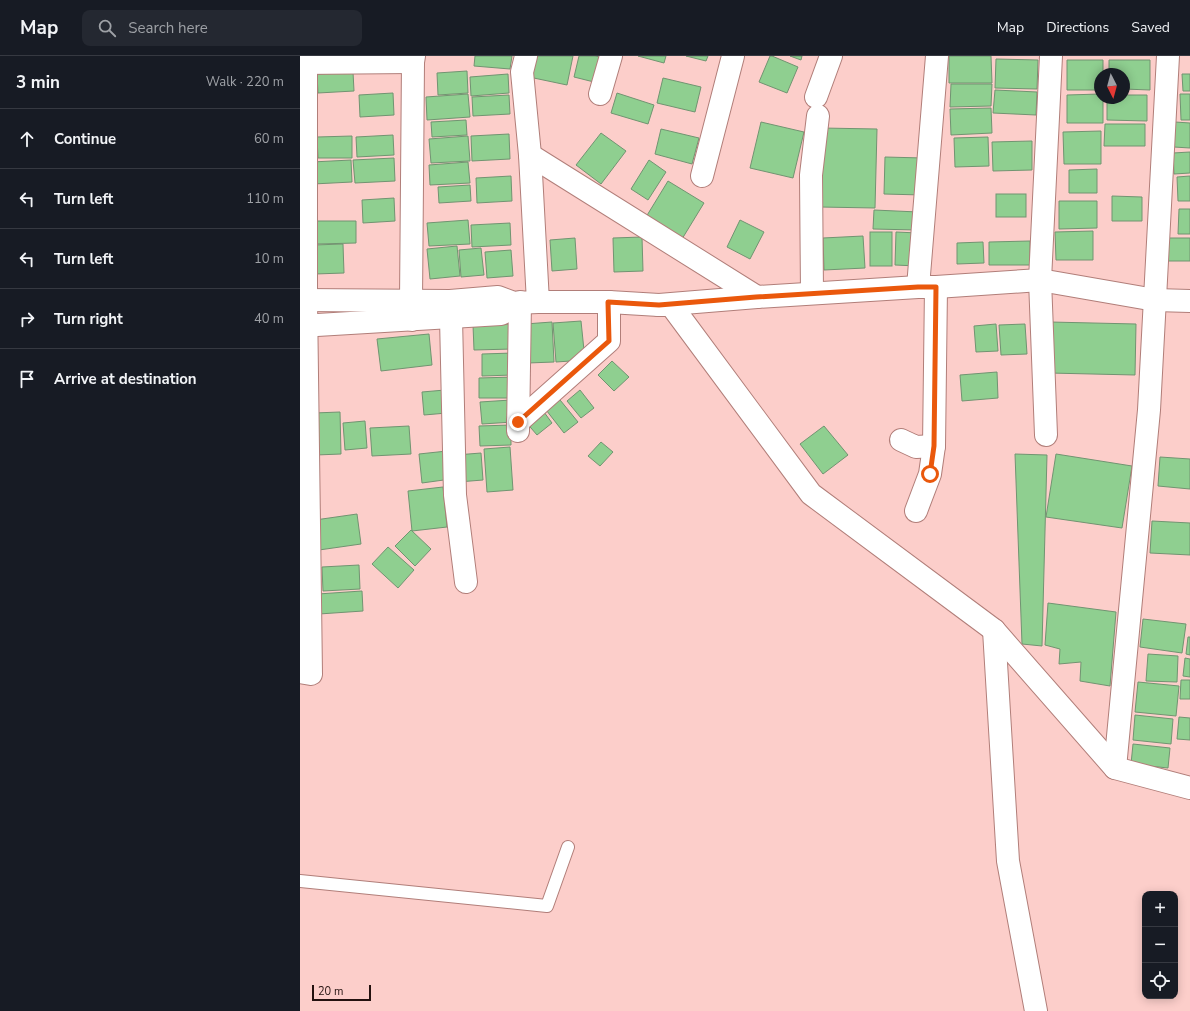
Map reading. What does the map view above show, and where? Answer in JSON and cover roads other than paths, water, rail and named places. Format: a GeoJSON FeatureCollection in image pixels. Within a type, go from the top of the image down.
{"type":"FeatureCollection","features":[{"type":"Feature","properties":{"kind":"street"},"geometry":{"type":"LineString","coordinates":[[526,56],[522,72],[530,155],[518,428],[609,341],[608,302]]}},
{"type":"Feature","properties":{"kind":"street"},"geometry":{"type":"LineString","coordinates":[[600,94],[610,56]]}},
{"type":"Feature","properties":{"kind":"street"},"geometry":{"type":"LineString","coordinates":[[702,176],[733,56]]}},
{"type":"Feature","properties":{"kind":"street"},"geometry":{"type":"LineString","coordinates":[[812,293],[811,175],[817,106],[831,56]]}},
{"type":"Feature","properties":{"kind":"street"},"geometry":{"type":"LineString","coordinates":[[916,512],[930,474],[934,446],[927,287],[937,56]]}},
{"type":"Feature","properties":{"kind":"street"},"geometry":{"type":"LineString","coordinates":[[1046,435],[1040,280],[1051,56]]}},
{"type":"Feature","properties":{"kind":"street"},"geometry":{"type":"LineString","coordinates":[[1115,768],[1149,410],[1168,56]]}},
{"type":"Feature","properties":{"kind":"street"},"geometry":{"type":"LineString","coordinates":[[300,672],[311,674],[305,562],[303,300],[305,61],[414,59],[411,311]]}},
{"type":"Feature","properties":{"kind":"street"},"geometry":{"type":"LineString","coordinates":[[530,155],[756,297]]}},
{"type":"Feature","properties":{"kind":"street"},"geometry":{"type":"LineString","coordinates":[[659,305],[812,293],[1040,280],[1155,300],[1190,301]]}},
{"type":"Feature","properties":{"kind":"street"},"geometry":{"type":"LineString","coordinates":[[304,326],[411,311],[450,301],[498,297],[524,302],[608,302],[671,305],[811,494],[994,630],[1115,768],[1190,788]]}},
{"type":"Feature","properties":{"kind":"street"},"geometry":{"type":"LineString","coordinates":[[303,300],[411,311],[451,318],[501,314],[524,302]]}},
{"type":"Feature","properties":{"kind":"street"},"geometry":{"type":"LineString","coordinates":[[451,318],[455,495],[466,582]]}},
{"type":"Feature","properties":{"kind":"street"},"geometry":{"type":"LineString","coordinates":[[901,440],[916,447],[934,446]]}},
{"type":"Feature","properties":{"kind":"street"},"geometry":{"type":"LineString","coordinates":[[994,630],[1008,861],[1036,1011]]}},
{"type":"Feature","properties":{"kind":"lane"},"geometry":{"type":"LineString","coordinates":[[300,881],[547,906],[568,847]]}}]}
